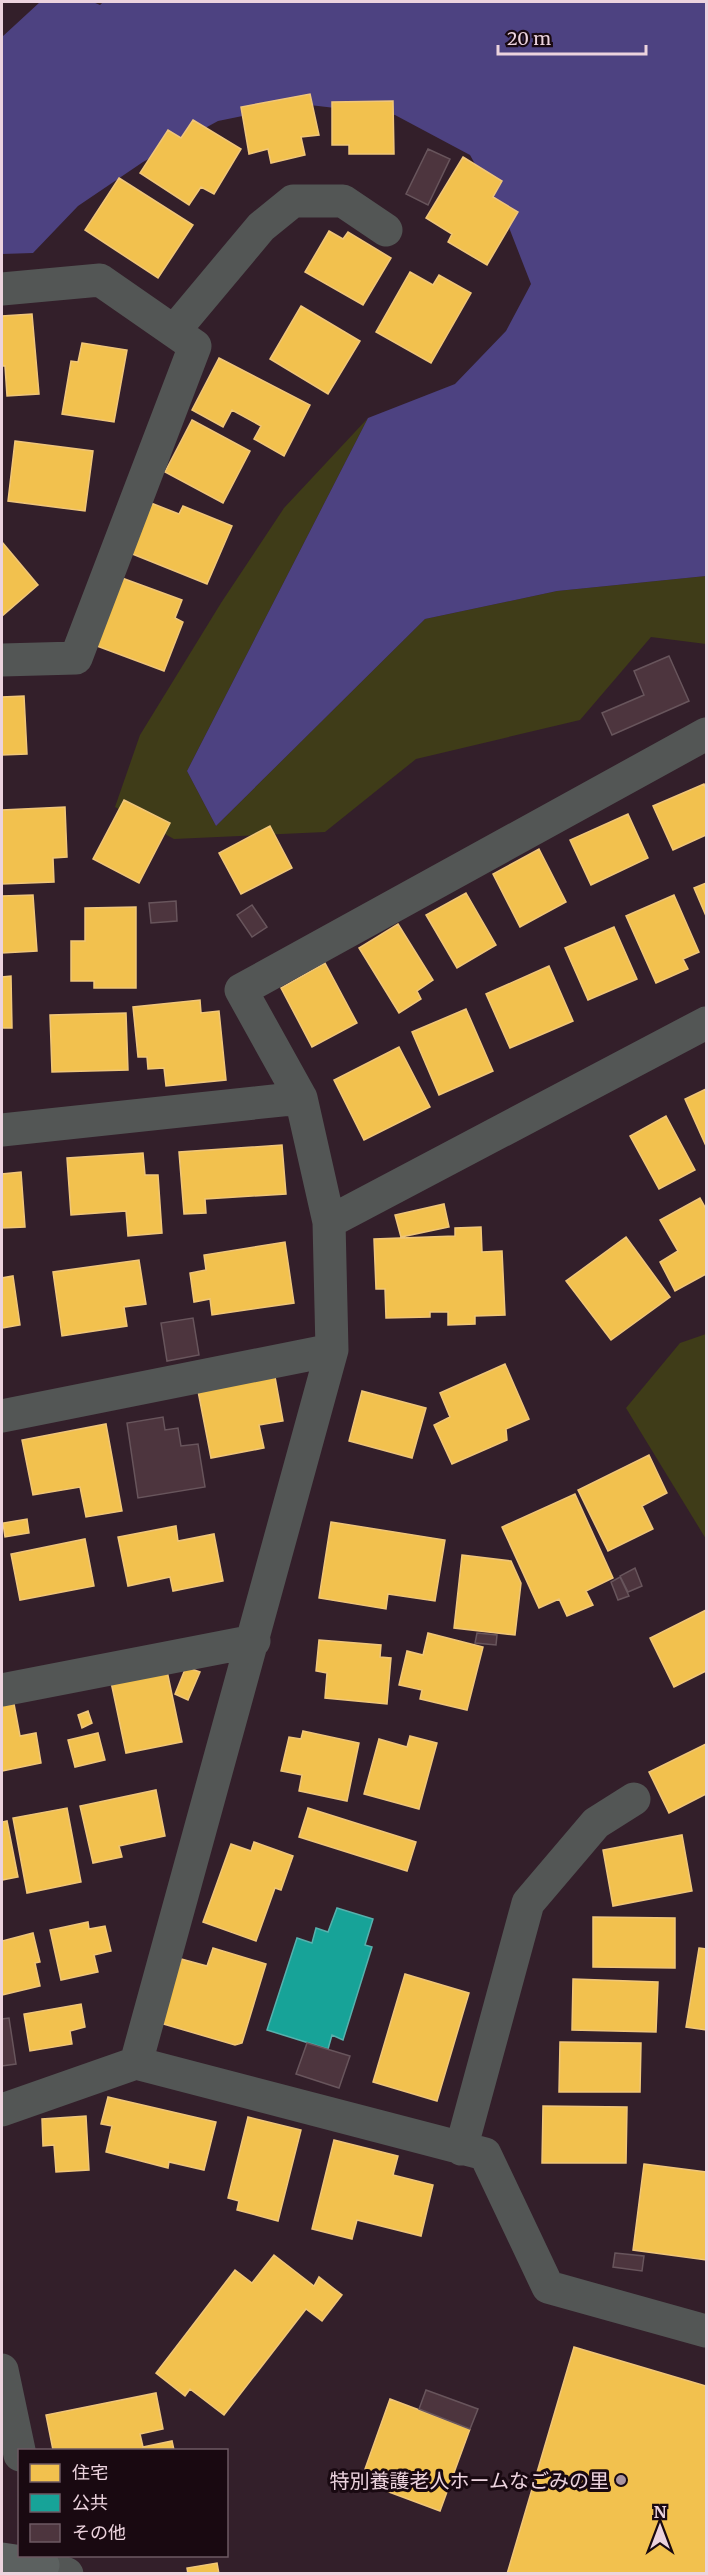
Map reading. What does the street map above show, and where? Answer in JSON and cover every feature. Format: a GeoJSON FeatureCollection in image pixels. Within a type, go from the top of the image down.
{"type":"FeatureCollection","features":[{"type":"Feature","properties":{"kind":"street"},"geometry":{"type":"LineString","coordinates":[[174,331],[261,227],[293,201],[343,201],[386,230]]}},
{"type":"Feature","properties":{"kind":"street"},"geometry":{"type":"LineString","coordinates":[[2,289],[100,280],[195,346],[76,658],[2,660]]}},
{"type":"Feature","properties":{"kind":"street"},"geometry":{"type":"LineString","coordinates":[[136,2063],[254,1641],[332,1350],[329,1222],[301,1098],[241,990],[706,734]]}},
{"type":"Feature","properties":{"kind":"street"},"geometry":{"type":"LineString","coordinates":[[329,1222],[706,1023]]}},
{"type":"Feature","properties":{"kind":"street"},"geometry":{"type":"LineString","coordinates":[[2,1130],[301,1098]]}},
{"type":"Feature","properties":{"kind":"street"},"geometry":{"type":"LineString","coordinates":[[2,1416],[332,1350]]}},
{"type":"Feature","properties":{"kind":"street"},"geometry":{"type":"LineString","coordinates":[[2,1690],[254,1641]]}},
{"type":"Feature","properties":{"kind":"street"},"geometry":{"type":"LineString","coordinates":[[461,2149],[528,1903],[596,1822],[634,1799]]}},
{"type":"Feature","properties":{"kind":"street"},"geometry":{"type":"LineString","coordinates":[[2,2110],[136,2063],[485,2154],[548,2287],[706,2331]]}},
{"type":"Feature","properties":{"kind":"street"},"geometry":{"type":"LineString","coordinates":[[2,2370],[19,2449]]}},
{"type":"Feature","properties":{"kind":"street"},"geometry":{"type":"LineString","coordinates":[[2,2559],[50,2565]]}},
{"type":"Feature","properties":{"kind":"shaded area"},"geometry":{"type":"Polygon","coordinates":[[[40,2],[93,2],[100,5],[103,2],[706,2],[706,576],[557,591],[425,619],[216,826],[187,771],[368,418],[455,384],[506,331],[531,284],[506,220],[470,155],[395,115],[301,104],[218,121],[143,162],[78,206],[33,253],[2,254],[2,37],[40,2]]]}},
{"type":"Feature","properties":{"kind":"shaded area"},"geometry":{"type":"Polygon","coordinates":[[[368,418],[187,771],[216,826],[425,619],[557,591],[706,576],[706,644],[651,637],[580,720],[416,759],[325,832],[174,839],[115,807],[140,735],[221,603],[284,508],[368,418]]]}},
{"type":"Feature","properties":{"kind":"shaded area"},"geometry":{"type":"Polygon","coordinates":[[[706,1334],[706,1539],[626,1408],[680,1343],[706,1334]]]}},
{"type":"Feature","properties":{"kind":"building: 住宅"},"geometry":{"type":"Polygon","coordinates":[[[310,94],[319,135],[301,137],[305,155],[271,163],[268,149],[249,154],[241,107],[310,94]]]}},
{"type":"Feature","properties":{"kind":"building: 住宅"},"geometry":{"type":"Polygon","coordinates":[[[393,101],[394,154],[349,154],[349,145],[332,145],[332,102],[393,101]]]}},
{"type":"Feature","properties":{"kind":"building: 住宅"},"geometry":{"type":"Polygon","coordinates":[[[193,120],[241,149],[214,194],[201,187],[189,205],[140,173],[168,130],[181,138],[193,120]]]}},
{"type":"Feature","properties":{"kind":"building: 住宅"},"geometry":{"type":"Polygon","coordinates":[[[463,157],[502,181],[493,197],[518,212],[487,265],[448,242],[452,234],[426,218],[463,157]]]}},
{"type":"Feature","properties":{"kind":"building: 住宅"},"geometry":{"type":"Polygon","coordinates":[[[119,178],[193,225],[158,278],[85,230],[119,178]]]}},
{"type":"Feature","properties":{"kind":"building: 住宅"},"geometry":{"type":"Polygon","coordinates":[[[329,231],[343,239],[348,232],[391,258],[363,305],[305,272],[329,231]]]}},
{"type":"Feature","properties":{"kind":"building: 住宅"},"geometry":{"type":"Polygon","coordinates":[[[410,272],[433,285],[439,275],[471,293],[431,363],[376,332],[410,272]]]}},
{"type":"Feature","properties":{"kind":"building: 住宅"},"geometry":{"type":"Polygon","coordinates":[[[301,306],[360,341],[328,394],[270,359],[301,306]]]}},
{"type":"Feature","properties":{"kind":"building: 住宅"},"geometry":{"type":"Polygon","coordinates":[[[32,314],[39,394],[7,396],[5,366],[2,366],[2,316],[32,314]]]}},
{"type":"Feature","properties":{"kind":"building: 住宅"},"geometry":{"type":"Polygon","coordinates":[[[82,343],[127,350],[114,422],[62,414],[71,361],[78,362],[82,343]]]}},
{"type":"Feature","properties":{"kind":"building: 住宅"},"geometry":{"type":"Polygon","coordinates":[[[219,358],[310,405],[284,456],[254,439],[261,426],[232,410],[223,427],[192,410],[219,358]]]}},
{"type":"Feature","properties":{"kind":"building: 住宅"},"geometry":{"type":"Polygon","coordinates":[[[192,420],[250,451],[223,503],[165,472],[192,420]]]}},
{"type":"Feature","properties":{"kind":"building: 住宅"},"geometry":{"type":"Polygon","coordinates":[[[15,441],[93,451],[85,511],[8,501],[15,441]]]}},
{"type":"Feature","properties":{"kind":"building: 住宅"},"geometry":{"type":"Polygon","coordinates":[[[151,503],[179,514],[183,506],[232,526],[207,584],[130,553],[151,503]]]}},
{"type":"Feature","properties":{"kind":"building: 住宅"},"geometry":{"type":"Polygon","coordinates":[[[2,542],[38,585],[2,616],[2,542]]]}},
{"type":"Feature","properties":{"kind":"building: 住宅"},"geometry":{"type":"Polygon","coordinates":[[[122,578],[182,600],[175,618],[183,622],[164,671],[97,646],[122,578]]]}},
{"type":"Feature","properties":{"kind":"building: 住宅"},"geometry":{"type":"Polygon","coordinates":[[[24,696],[27,754],[2,755],[2,697],[24,696]]]}},
{"type":"Feature","properties":{"kind":"building: 住宅"},"geometry":{"type":"Polygon","coordinates":[[[704,784],[706,789],[706,835],[673,850],[653,806],[704,784]]]}},
{"type":"Feature","properties":{"kind":"building: 住宅"},"geometry":{"type":"Polygon","coordinates":[[[124,800],[170,823],[139,883],[93,859],[124,800]]]}},
{"type":"Feature","properties":{"kind":"building: 住宅"},"geometry":{"type":"Polygon","coordinates":[[[65,807],[67,857],[53,858],[54,882],[2,884],[2,810],[65,807]]]}},
{"type":"Feature","properties":{"kind":"building: 住宅"},"geometry":{"type":"Polygon","coordinates":[[[628,814],[648,858],[591,885],[570,840],[628,814]]]}},
{"type":"Feature","properties":{"kind":"building: 住宅"},"geometry":{"type":"Polygon","coordinates":[[[270,826],[292,868],[241,894],[219,853],[270,826]]]}},
{"type":"Feature","properties":{"kind":"building: 住宅"},"geometry":{"type":"Polygon","coordinates":[[[539,849],[566,902],[520,927],[493,874],[539,849]]]}},
{"type":"Feature","properties":{"kind":"building: 住宅"},"geometry":{"type":"Polygon","coordinates":[[[706,883],[706,916],[694,888],[706,883]]]}},
{"type":"Feature","properties":{"kind":"building: 住宅"},"geometry":{"type":"Polygon","coordinates":[[[466,893],[496,945],[457,968],[426,915],[466,893]]]}},
{"type":"Feature","properties":{"kind":"building: 住宅"},"geometry":{"type":"Polygon","coordinates":[[[33,895],[37,951],[2,953],[2,896],[33,895]]]}},
{"type":"Feature","properties":{"kind":"building: 住宅"},"geometry":{"type":"Polygon","coordinates":[[[674,895],[699,952],[683,959],[688,969],[656,983],[626,916],[674,895]]]}},
{"type":"Feature","properties":{"kind":"building: 住宅"},"geometry":{"type":"Polygon","coordinates":[[[136,907],[136,988],[94,988],[94,981],[71,981],[71,941],[85,941],[85,908],[136,907]]]}},
{"type":"Feature","properties":{"kind":"building: 住宅"},"geometry":{"type":"Polygon","coordinates":[[[398,924],[433,980],[417,991],[421,999],[399,1013],[359,948],[398,924]]]}},
{"type":"Feature","properties":{"kind":"building: 住宅"},"geometry":{"type":"Polygon","coordinates":[[[614,927],[637,979],[588,1000],[565,948],[614,927]]]}},
{"type":"Feature","properties":{"kind":"building: 住宅"},"geometry":{"type":"Polygon","coordinates":[[[325,963],[357,1023],[312,1047],[281,988],[325,963]]]}},
{"type":"Feature","properties":{"kind":"building: 住宅"},"geometry":{"type":"Polygon","coordinates":[[[549,966],[573,1021],[510,1048],[486,994],[549,966]]]}},
{"type":"Feature","properties":{"kind":"building: 住宅"},"geometry":{"type":"Polygon","coordinates":[[[11,976],[12,1028],[2,1028],[2,977],[11,976]]]}},
{"type":"Feature","properties":{"kind":"building: 住宅"},"geometry":{"type":"Polygon","coordinates":[[[200,1000],[201,1013],[219,1011],[226,1080],[166,1086],[164,1068],[148,1069],[147,1057],[138,1057],[133,1007],[200,1000]]]}},
{"type":"Feature","properties":{"kind":"building: 住宅"},"geometry":{"type":"Polygon","coordinates":[[[466,1009],[493,1071],[439,1095],[412,1032],[466,1009]]]}},
{"type":"Feature","properties":{"kind":"building: 住宅"},"geometry":{"type":"Polygon","coordinates":[[[126,1013],[128,1070],[52,1072],[50,1015],[126,1013]]]}},
{"type":"Feature","properties":{"kind":"building: 住宅"},"geometry":{"type":"Polygon","coordinates":[[[399,1047],[430,1107],[364,1140],[334,1080],[399,1047]]]}},
{"type":"Feature","properties":{"kind":"building: 住宅"},"geometry":{"type":"Polygon","coordinates":[[[706,1089],[706,1146],[685,1099],[706,1089]]]}},
{"type":"Feature","properties":{"kind":"building: 住宅"},"geometry":{"type":"Polygon","coordinates":[[[666,1116],[695,1170],[659,1189],[630,1136],[666,1116]]]}},
{"type":"Feature","properties":{"kind":"building: 住宅"},"geometry":{"type":"Polygon","coordinates":[[[282,1145],[286,1194],[205,1199],[206,1213],[184,1214],[179,1152],[282,1145]]]}},
{"type":"Feature","properties":{"kind":"building: 住宅"},"geometry":{"type":"Polygon","coordinates":[[[143,1153],[145,1175],[158,1175],[162,1233],[128,1236],[126,1211],[71,1215],[67,1158],[143,1153]]]}},
{"type":"Feature","properties":{"kind":"building: 住宅"},"geometry":{"type":"Polygon","coordinates":[[[21,1172],[25,1227],[2,1228],[2,1174],[21,1172]]]}},
{"type":"Feature","properties":{"kind":"building: 住宅"},"geometry":{"type":"Polygon","coordinates":[[[700,1198],[706,1209],[706,1274],[675,1291],[660,1262],[678,1251],[660,1220],[700,1198]]]}},
{"type":"Feature","properties":{"kind":"building: 住宅"},"geometry":{"type":"Polygon","coordinates":[[[444,1204],[449,1227],[401,1237],[395,1215],[444,1204]]]}},
{"type":"Feature","properties":{"kind":"building: 住宅"},"geometry":{"type":"Polygon","coordinates":[[[481,1227],[482,1252],[502,1251],[505,1315],[475,1316],[475,1324],[448,1325],[448,1312],[430,1312],[430,1317],[386,1318],[385,1289],[376,1289],[374,1239],[455,1236],[455,1228],[481,1227]]]}},
{"type":"Feature","properties":{"kind":"building: 住宅"},"geometry":{"type":"Polygon","coordinates":[[[626,1237],[670,1297],[611,1340],[566,1281],[626,1237]]]}},
{"type":"Feature","properties":{"kind":"building: 住宅"},"geometry":{"type":"Polygon","coordinates":[[[285,1242],[294,1303],[212,1315],[210,1299],[194,1302],[190,1273],[206,1270],[204,1255],[285,1242]]]}},
{"type":"Feature","properties":{"kind":"building: 住宅"},"geometry":{"type":"Polygon","coordinates":[[[139,1260],[146,1304],[124,1307],[127,1326],[62,1336],[53,1272],[139,1260]]]}},
{"type":"Feature","properties":{"kind":"building: 住宅"},"geometry":{"type":"Polygon","coordinates":[[[13,1276],[20,1325],[2,1328],[2,1278],[13,1276]]]}},
{"type":"Feature","properties":{"kind":"building: 住宅"},"geometry":{"type":"Polygon","coordinates":[[[505,1364],[529,1419],[506,1429],[507,1440],[452,1464],[434,1425],[450,1417],[440,1393],[505,1364]]]}},
{"type":"Feature","properties":{"kind":"building: 住宅"},"geometry":{"type":"Polygon","coordinates":[[[275,1377],[283,1421],[259,1425],[264,1448],[211,1458],[198,1391],[275,1377]]]}},
{"type":"Feature","properties":{"kind":"building: 住宅"},"geometry":{"type":"Polygon","coordinates":[[[362,1391],[426,1408],[412,1458],[349,1441],[362,1391]]]}},
{"type":"Feature","properties":{"kind":"building: 住宅"},"geometry":{"type":"Polygon","coordinates":[[[106,1424],[122,1511],[86,1517],[80,1487],[33,1495],[22,1440],[106,1424]]]}},
{"type":"Feature","properties":{"kind":"building: 住宅"},"geometry":{"type":"Polygon","coordinates":[[[649,1455],[667,1493],[642,1506],[653,1529],[608,1551],[578,1490],[649,1455]]]}},
{"type":"Feature","properties":{"kind":"building: 住宅"},"geometry":{"type":"Polygon","coordinates":[[[575,1494],[613,1578],[586,1591],[593,1605],[567,1616],[559,1599],[539,1608],[502,1527],[575,1494]]]}},
{"type":"Feature","properties":{"kind":"building: 住宅"},"geometry":{"type":"Polygon","coordinates":[[[27,1519],[29,1533],[5,1537],[3,1523],[27,1519]]]}},
{"type":"Feature","properties":{"kind":"building: 住宅"},"geometry":{"type":"Polygon","coordinates":[[[331,1522],[445,1540],[435,1601],[388,1594],[386,1609],[319,1598],[331,1522]]]}},
{"type":"Feature","properties":{"kind":"building: 住宅"},"geometry":{"type":"Polygon","coordinates":[[[176,1526],[178,1541],[214,1534],[223,1581],[173,1591],[170,1577],[128,1586],[118,1537],[176,1526]]]}},
{"type":"Feature","properties":{"kind":"building: 住宅"},"geometry":{"type":"Polygon","coordinates":[[[85,1539],[94,1586],[20,1600],[11,1554],[85,1539]]]}},
{"type":"Feature","properties":{"kind":"building: 住宅"},"geometry":{"type":"Polygon","coordinates":[[[462,1555],[511,1561],[521,1583],[515,1635],[454,1628],[462,1555]]]}},
{"type":"Feature","properties":{"kind":"building: 住宅"},"geometry":{"type":"Polygon","coordinates":[[[706,1610],[706,1671],[674,1687],[650,1638],[706,1610]]]}},
{"type":"Feature","properties":{"kind":"building: 住宅"},"geometry":{"type":"Polygon","coordinates":[[[428,1633],[483,1647],[467,1710],[420,1699],[422,1690],[399,1685],[407,1651],[423,1655],[428,1633]]]}},
{"type":"Feature","properties":{"kind":"building: 住宅"},"geometry":{"type":"Polygon","coordinates":[[[319,1640],[381,1645],[380,1657],[391,1658],[387,1704],[325,1698],[327,1673],[316,1671],[319,1640]]]}},
{"type":"Feature","properties":{"kind":"building: 住宅"},"geometry":{"type":"Polygon","coordinates":[[[186,1667],[200,1672],[188,1700],[175,1694],[186,1667]]]}},
{"type":"Feature","properties":{"kind":"building: 住宅"},"geometry":{"type":"Polygon","coordinates":[[[167,1671],[182,1742],[126,1753],[111,1682],[167,1671]]]}},
{"type":"Feature","properties":{"kind":"building: 住宅"},"geometry":{"type":"Polygon","coordinates":[[[14,1704],[20,1736],[36,1733],[41,1763],[2,1771],[2,1706],[14,1704]]]}},
{"type":"Feature","properties":{"kind":"building: 住宅"},"geometry":{"type":"Polygon","coordinates":[[[88,1711],[92,1723],[82,1728],[78,1715],[88,1711]]]}},
{"type":"Feature","properties":{"kind":"building: 住宅"},"geometry":{"type":"Polygon","coordinates":[[[303,1731],[359,1743],[347,1801],[299,1791],[302,1775],[281,1771],[289,1737],[301,1739],[303,1731]]]}},
{"type":"Feature","properties":{"kind":"building: 住宅"},"geometry":{"type":"Polygon","coordinates":[[[98,1733],[105,1760],[75,1767],[68,1740],[98,1733]]]}},
{"type":"Feature","properties":{"kind":"building: 住宅"},"geometry":{"type":"Polygon","coordinates":[[[410,1736],[437,1743],[419,1809],[364,1794],[379,1739],[407,1747],[410,1736]]]}},
{"type":"Feature","properties":{"kind":"building: 住宅"},"geometry":{"type":"Polygon","coordinates":[[[706,1744],[706,1794],[669,1813],[649,1772],[706,1744]]]}},
{"type":"Feature","properties":{"kind":"building: 住宅"},"geometry":{"type":"Polygon","coordinates":[[[156,1790],[165,1836],[119,1846],[122,1857],[93,1863],[80,1806],[156,1790]]]}},
{"type":"Feature","properties":{"kind":"building: 住宅"},"geometry":{"type":"Polygon","coordinates":[[[67,1808],[81,1882],[27,1893],[13,1818],[67,1808]]]}},
{"type":"Feature","properties":{"kind":"building: 住宅"},"geometry":{"type":"Polygon","coordinates":[[[308,1808],[416,1842],[407,1871],[299,1837],[308,1808]]]}},
{"type":"Feature","properties":{"kind":"building: 住宅"},"geometry":{"type":"Polygon","coordinates":[[[7,1821],[18,1877],[2,1880],[2,1822],[7,1821]]]}},
{"type":"Feature","properties":{"kind":"building: 住宅"},"geometry":{"type":"Polygon","coordinates":[[[682,1835],[692,1891],[613,1906],[603,1850],[682,1835]]]}},
{"type":"Feature","properties":{"kind":"building: 住宅"},"geometry":{"type":"Polygon","coordinates":[[[254,1842],[293,1856],[281,1890],[275,1888],[256,1941],[203,1922],[231,1844],[251,1851],[254,1842]]]}},
{"type":"Feature","properties":{"kind":"building: 住宅"},"geometry":{"type":"Polygon","coordinates":[[[593,1917],[675,1918],[675,1968],[593,1967],[593,1917]]]}},
{"type":"Feature","properties":{"kind":"building: 住宅"},"geometry":{"type":"Polygon","coordinates":[[[88,1922],[89,1929],[105,1926],[111,1951],[94,1955],[98,1972],[61,1980],[50,1930],[88,1922]]]}},
{"type":"Feature","properties":{"kind":"building: 住宅"},"geometry":{"type":"Polygon","coordinates":[[[33,1933],[40,1962],[35,1963],[40,1986],[2,1995],[2,1941],[33,1933]]]}},
{"type":"Feature","properties":{"kind":"building: 住宅"},"geometry":{"type":"Polygon","coordinates":[[[213,1948],[266,1964],[242,2043],[235,2045],[160,2023],[181,1959],[207,1966],[213,1948]]]}},
{"type":"Feature","properties":{"kind":"building: 住宅"},"geometry":{"type":"Polygon","coordinates":[[[699,1948],[706,1949],[706,2030],[686,2027],[699,1948]]]}},
{"type":"Feature","properties":{"kind":"building: 住宅"},"geometry":{"type":"Polygon","coordinates":[[[405,1974],[469,1993],[437,2101],[373,2082],[405,1974]]]}},
{"type":"Feature","properties":{"kind":"building: 住宅"},"geometry":{"type":"Polygon","coordinates":[[[573,1979],[658,1982],[656,2032],[572,2030],[573,1979]]]}},
{"type":"Feature","properties":{"kind":"building: 住宅"},"geometry":{"type":"Polygon","coordinates":[[[81,2004],[85,2027],[70,2031],[72,2044],[30,2051],[24,2014],[81,2004]]]}},
{"type":"Feature","properties":{"kind":"building: 住宅"},"geometry":{"type":"Polygon","coordinates":[[[560,2042],[641,2043],[640,2092],[559,2092],[560,2042]]]}},
{"type":"Feature","properties":{"kind":"building: 住宅"},"geometry":{"type":"Polygon","coordinates":[[[108,2097],[216,2122],[204,2170],[169,2162],[168,2168],[106,2152],[112,2126],[101,2124],[108,2097]]]}},
{"type":"Feature","properties":{"kind":"building: 住宅"},"geometry":{"type":"Polygon","coordinates":[[[543,2106],[627,2107],[626,2163],[542,2163],[543,2106]]]}},
{"type":"Feature","properties":{"kind":"building: 住宅"},"geometry":{"type":"Polygon","coordinates":[[[86,2116],[89,2170],[56,2172],[54,2145],[43,2146],[42,2119],[86,2116]]]}},
{"type":"Feature","properties":{"kind":"building: 住宅"},"geometry":{"type":"Polygon","coordinates":[[[248,2117],[301,2130],[278,2221],[237,2210],[239,2201],[228,2198],[248,2117]]]}},
{"type":"Feature","properties":{"kind":"building: 住宅"},"geometry":{"type":"Polygon","coordinates":[[[334,2140],[398,2156],[393,2175],[433,2185],[421,2236],[357,2220],[352,2239],[312,2229],[334,2140]]]}},
{"type":"Feature","properties":{"kind":"building: 住宅"},"geometry":{"type":"Polygon","coordinates":[[[644,2164],[706,2172],[706,2260],[633,2250],[644,2164]]]}},
{"type":"Feature","properties":{"kind":"building: 住宅"},"geometry":{"type":"Polygon","coordinates":[[[274,2255],[314,2286],[319,2277],[342,2295],[322,2321],[306,2309],[224,2415],[190,2389],[185,2396],[156,2373],[235,2270],[252,2283],[274,2255]]]}},
{"type":"Feature","properties":{"kind":"building: 住宅","name":"特別養護老人ホームなごみの里"},"geometry":{"type":"Polygon","coordinates":[[[574,2347],[706,2386],[706,2574],[507,2574],[574,2347]]]}},
{"type":"Feature","properties":{"kind":"building: 住宅"},"geometry":{"type":"Polygon","coordinates":[[[156,2393],[163,2429],[140,2434],[143,2447],[172,2441],[174,2449],[53,2449],[46,2415],[156,2393]]]}},
{"type":"Feature","properties":{"kind":"building: 住宅"},"geometry":{"type":"Polygon","coordinates":[[[390,2399],[470,2429],[440,2511],[381,2489],[386,2476],[365,2469],[390,2399]]]}},
{"type":"Feature","properties":{"kind":"building: 住宅"},"geometry":{"type":"Polygon","coordinates":[[[217,2563],[219,2574],[188,2574],[187,2568],[217,2563]]]}},
{"type":"Feature","properties":{"kind":"building: 公共"},"geometry":{"type":"Polygon","coordinates":[[[337,1908],[373,1919],[365,1945],[372,1947],[343,2040],[332,2035],[328,2049],[267,2030],[297,1938],[312,1943],[316,1928],[328,1932],[337,1908]]]}},
{"type":"Feature","properties":{"kind":"building: その他"},"geometry":{"type":"Polygon","coordinates":[[[428,149],[450,159],[428,205],[406,194],[428,149]]]}},
{"type":"Feature","properties":{"kind":"building: その他"},"geometry":{"type":"Polygon","coordinates":[[[669,656],[689,701],[612,735],[602,713],[644,695],[634,671],[669,656]]]}},
{"type":"Feature","properties":{"kind":"building: その他"},"geometry":{"type":"Polygon","coordinates":[[[176,901],[177,921],[151,923],[149,903],[176,901]]]}},
{"type":"Feature","properties":{"kind":"building: その他"},"geometry":{"type":"Polygon","coordinates":[[[252,905],[267,927],[252,937],[237,915],[252,905]]]}},
{"type":"Feature","properties":{"kind":"building: その他"},"geometry":{"type":"Polygon","coordinates":[[[193,1318],[199,1355],[167,1361],[161,1323],[193,1318]]]}},
{"type":"Feature","properties":{"kind":"building: その他"},"geometry":{"type":"Polygon","coordinates":[[[163,1417],[165,1430],[178,1428],[181,1446],[198,1444],[205,1487],[138,1498],[127,1423],[163,1417]]]}},
{"type":"Feature","properties":{"kind":"building: その他"},"geometry":{"type":"Polygon","coordinates":[[[635,1568],[642,1586],[628,1592],[620,1576],[635,1568]]]}},
{"type":"Feature","properties":{"kind":"building: その他"},"geometry":{"type":"Polygon","coordinates":[[[620,1577],[629,1596],[618,1600],[611,1582],[620,1577]]]}},
{"type":"Feature","properties":{"kind":"building: その他"},"geometry":{"type":"Polygon","coordinates":[[[477,1633],[497,1635],[496,1645],[475,1643],[477,1633]]]}},
{"type":"Feature","properties":{"kind":"building: その他"},"geometry":{"type":"Polygon","coordinates":[[[9,2018],[16,2064],[2,2066],[2,2019],[9,2018]]]}},
{"type":"Feature","properties":{"kind":"building: その他"},"geometry":{"type":"Polygon","coordinates":[[[307,2043],[350,2056],[339,2088],[296,2074],[307,2043]]]}},
{"type":"Feature","properties":{"kind":"building: その他"},"geometry":{"type":"Polygon","coordinates":[[[615,2253],[644,2256],[642,2271],[613,2267],[615,2253]]]}},
{"type":"Feature","properties":{"kind":"building: その他"},"geometry":{"type":"Polygon","coordinates":[[[426,2390],[478,2409],[470,2429],[419,2409],[426,2390]]]}},
{"type":"Feature","properties":{"kind":"place","name":"特別養護老人ホームなごみの里"},"geometry":{"type":"Point","coordinates":[621,2480]}}]}
